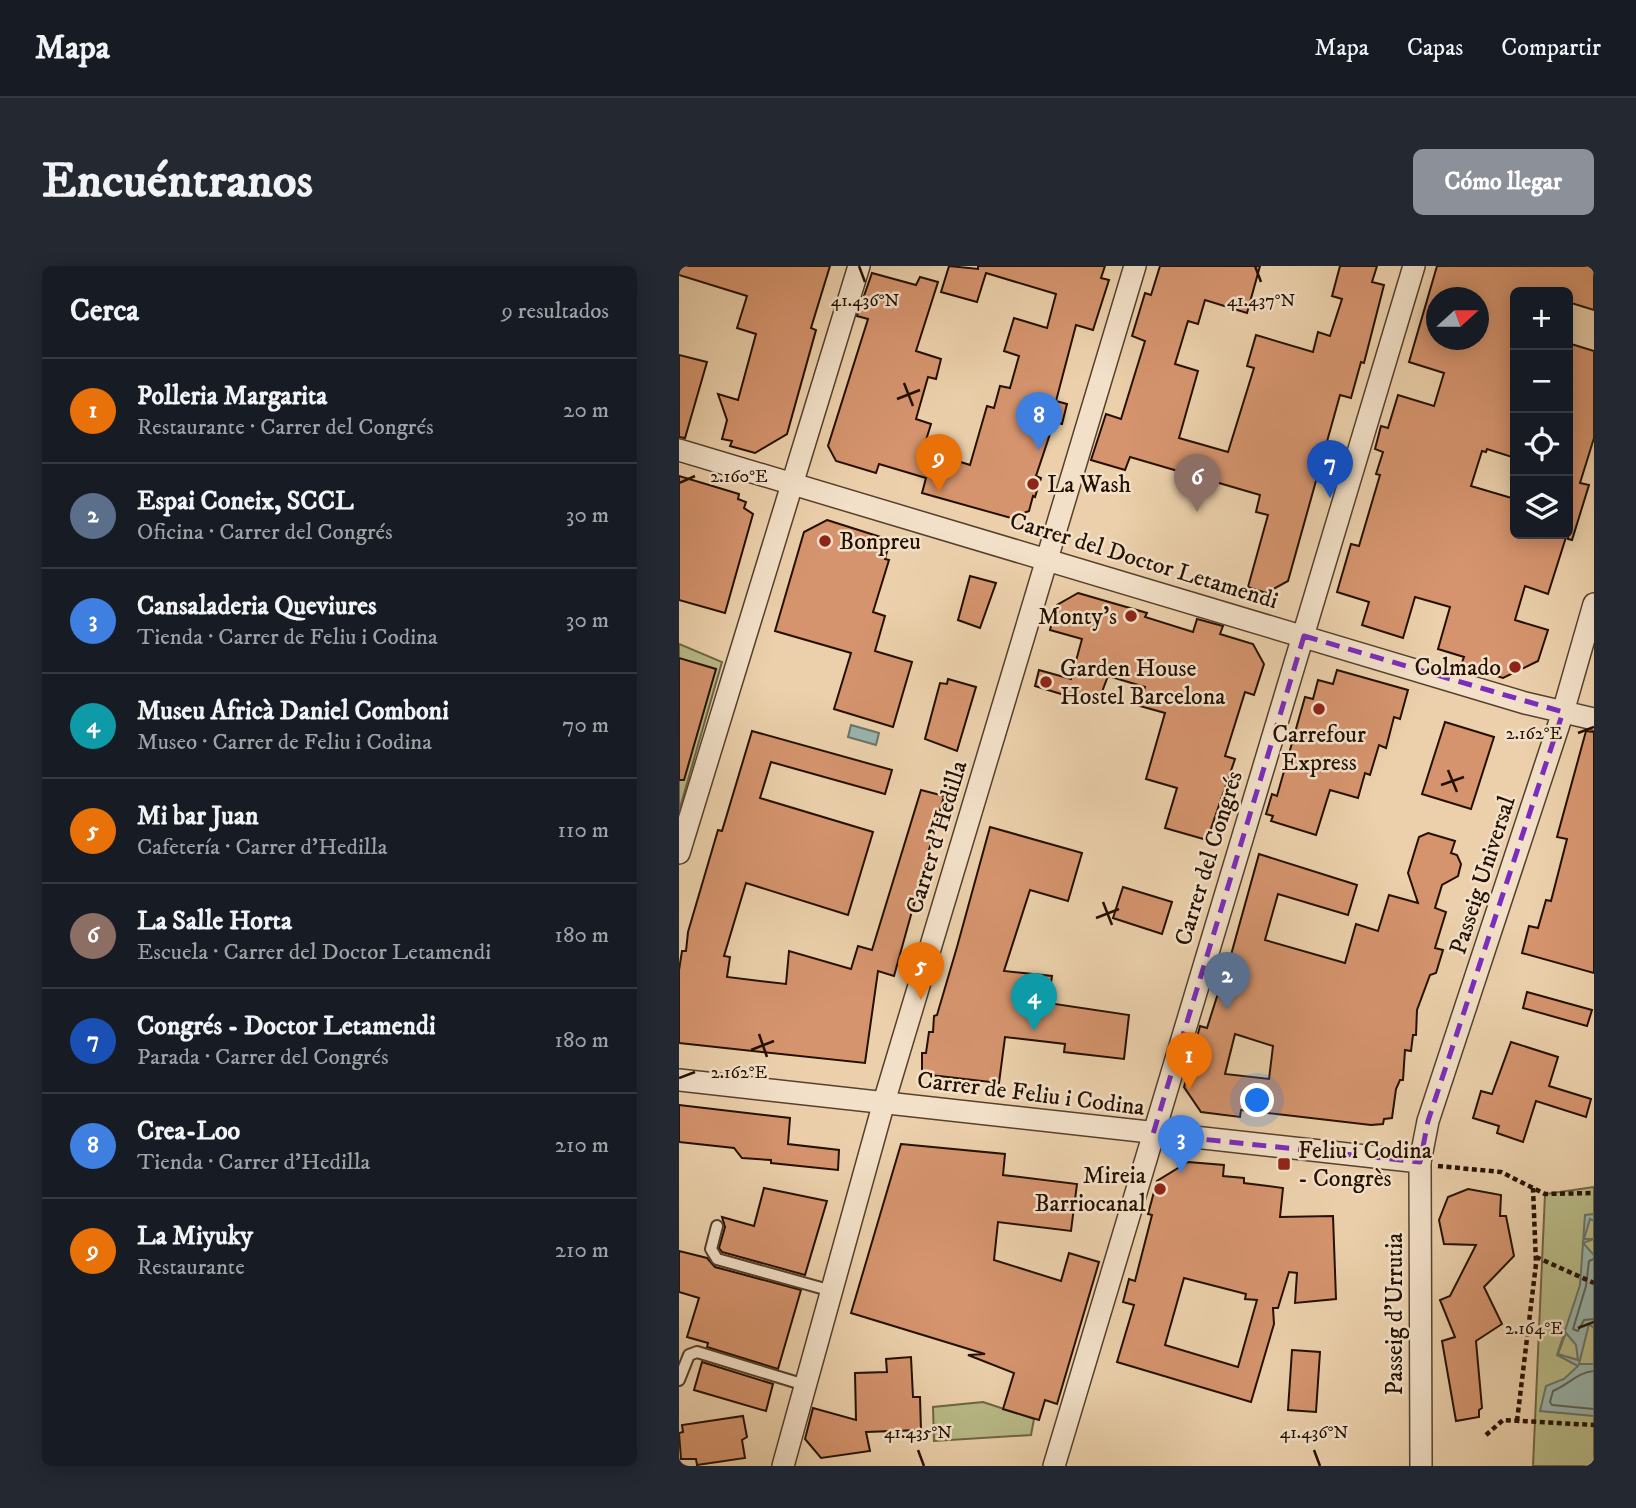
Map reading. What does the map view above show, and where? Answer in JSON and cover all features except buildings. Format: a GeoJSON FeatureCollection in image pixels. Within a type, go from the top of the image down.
{"type":"FeatureCollection","features":[{"type":"Feature","properties":{"kind":"street"},"geometry":{"type":"LineString","coordinates":[[679,853],[859,266]]}},
{"type":"Feature","properties":{"kind":"street","name":"Carrer d'Hedilla"},"geometry":{"type":"LineString","coordinates":[[783,1466],[884,1102],[1135,266]]}},
{"type":"Feature","properties":{"kind":"street","name":"Carrer del Congrés"},"geometry":{"type":"LineString","coordinates":[[1054,1466],[1414,266]]}},
{"type":"Feature","properties":{"kind":"street","name":"Carrer del Doctor Letamendi"},"geometry":{"type":"LineString","coordinates":[[679,450],[1304,636],[1594,719]]}},
{"type":"Feature","properties":{"kind":"street","name":"Passeig Universal"},"geometry":{"type":"LineString","coordinates":[[1420,1163],[1429,1121],[1563,712],[1594,604]]}},
{"type":"Feature","properties":{"kind":"street","name":"Carrer de Feliu i Codina"},"geometry":{"type":"LineString","coordinates":[[679,1080],[1420,1163]]}},
{"type":"Feature","properties":{"kind":"street","name":"Passeig d'Urrutia"},"geometry":{"type":"LineString","coordinates":[[1420,1163],[1421,1466]]}},
{"type":"Feature","properties":{"kind":"lane"},"geometry":{"type":"LineString","coordinates":[[717,1226],[711,1249],[717,1259],[832,1291]]}},
{"type":"Feature","properties":{"kind":"lane"},"geometry":{"type":"LineString","coordinates":[[679,1380],[689,1355],[697,1352],[805,1385]]}},
{"type":"Feature","properties":{"kind":"path"},"geometry":{"type":"LineString","coordinates":[[1420,1163],[1501,1172],[1545,1194],[1594,1193]]}},
{"type":"Feature","properties":{"kind":"path"},"geometry":{"type":"LineString","coordinates":[[1517,1421],[1536,1257],[1533,1188]]}},
{"type":"Feature","properties":{"kind":"path"},"geometry":{"type":"LineString","coordinates":[[1536,1257],[1594,1283]]}},
{"type":"Feature","properties":{"kind":"path"},"geometry":{"type":"LineString","coordinates":[[1486,1435],[1503,1420],[1594,1425]]}},
{"type":"Feature","properties":{"kind":"highlighted area"},"geometry":{"type":"Polygon","coordinates":[[[1304,636],[1563,712],[1428,1121],[1420,1162],[1153,1134],[1304,636]]]}},
{"type":"Feature","properties":{"kind":"green space"},"geometry":{"type":"Polygon","coordinates":[[[679,644],[722,662],[679,811],[679,644]]]}},
{"type":"Feature","properties":{"kind":"green space"},"geometry":{"type":"Polygon","coordinates":[[[1594,1187],[1594,1466],[1533,1466],[1545,1194],[1594,1187]]]}},
{"type":"Feature","properties":{"kind":"green space"},"geometry":{"type":"Polygon","coordinates":[[[983,1402],[1034,1419],[1031,1435],[934,1441],[933,1407],[983,1402]]]}},
{"type":"Feature","properties":{"kind":"water"},"geometry":{"type":"Polygon","coordinates":[[[851,725],[879,733],[876,745],[848,737],[851,725]]]}},
{"type":"Feature","properties":{"kind":"water"},"geometry":{"type":"Polygon","coordinates":[[[1594,1214],[1594,1221],[1590,1219],[1584,1239],[1594,1239],[1583,1243],[1585,1215],[1594,1214]]]}},
{"type":"Feature","properties":{"kind":"water"},"geometry":{"type":"Polygon","coordinates":[[[1583,1243],[1594,1255],[1594,1328],[1589,1324],[1579,1364],[1594,1364],[1594,1416],[1540,1411],[1546,1386],[1564,1379],[1578,1366],[1557,1355],[1580,1285],[1583,1243]],[[1566,1333],[1558,1354],[1578,1360],[1576,1345],[1566,1333]]]}},
{"type":"Feature","properties":{"kind":"place","name":"Crea-Loo"},"geometry":{"type":"Point","coordinates":[1039,450]}},
{"type":"Feature","properties":{"kind":"place","name":"La Wash"},"geometry":{"type":"Point","coordinates":[1033,484]}},
{"type":"Feature","properties":{"kind":"place","name":"La Miyuky"},"geometry":{"type":"Point","coordinates":[939,492]}},
{"type":"Feature","properties":{"kind":"place","name":"Congrés - Doctor Letamendi"},"geometry":{"type":"Point","coordinates":[1330,498]}},
{"type":"Feature","properties":{"kind":"place","name":"La Salle Horta"},"geometry":{"type":"Point","coordinates":[1197,512]}},
{"type":"Feature","properties":{"kind":"place","name":"Bonpreu"},"geometry":{"type":"Point","coordinates":[825,541]}},
{"type":"Feature","properties":{"kind":"place","name":"Monty's"},"geometry":{"type":"Point","coordinates":[1131,616]}},
{"type":"Feature","properties":{"kind":"place","name":"Colmado"},"geometry":{"type":"Point","coordinates":[1515,667]}},
{"type":"Feature","properties":{"kind":"place","name":"Garden House Hostel Barcelona"},"geometry":{"type":"Point","coordinates":[1046,682]}},
{"type":"Feature","properties":{"kind":"place","name":"Carrefour Express"},"geometry":{"type":"Point","coordinates":[1319,709]}},
{"type":"Feature","properties":{"kind":"place","name":"Mi bar Juan"},"geometry":{"type":"Point","coordinates":[921,1000]}},
{"type":"Feature","properties":{"kind":"place","name":"Espai Coneix, SCCL"},"geometry":{"type":"Point","coordinates":[1227,1010]}},
{"type":"Feature","properties":{"kind":"place","name":"Museu Africà Daniel Comboni"},"geometry":{"type":"Point","coordinates":[1034,1031]}},
{"type":"Feature","properties":{"kind":"place","name":"Polleria Margarita"},"geometry":{"type":"Point","coordinates":[1189,1090]}},
{"type":"Feature","properties":{"kind":"place","name":"Feliu i Codina - Congrès"},"geometry":{"type":"Point","coordinates":[1284,1164]}},
{"type":"Feature","properties":{"kind":"place","name":"Cansaladeria Queviures"},"geometry":{"type":"Point","coordinates":[1181,1173]}},
{"type":"Feature","properties":{"kind":"place","name":"Mireia Barriocanal"},"geometry":{"type":"Point","coordinates":[1160,1189]}}]}
